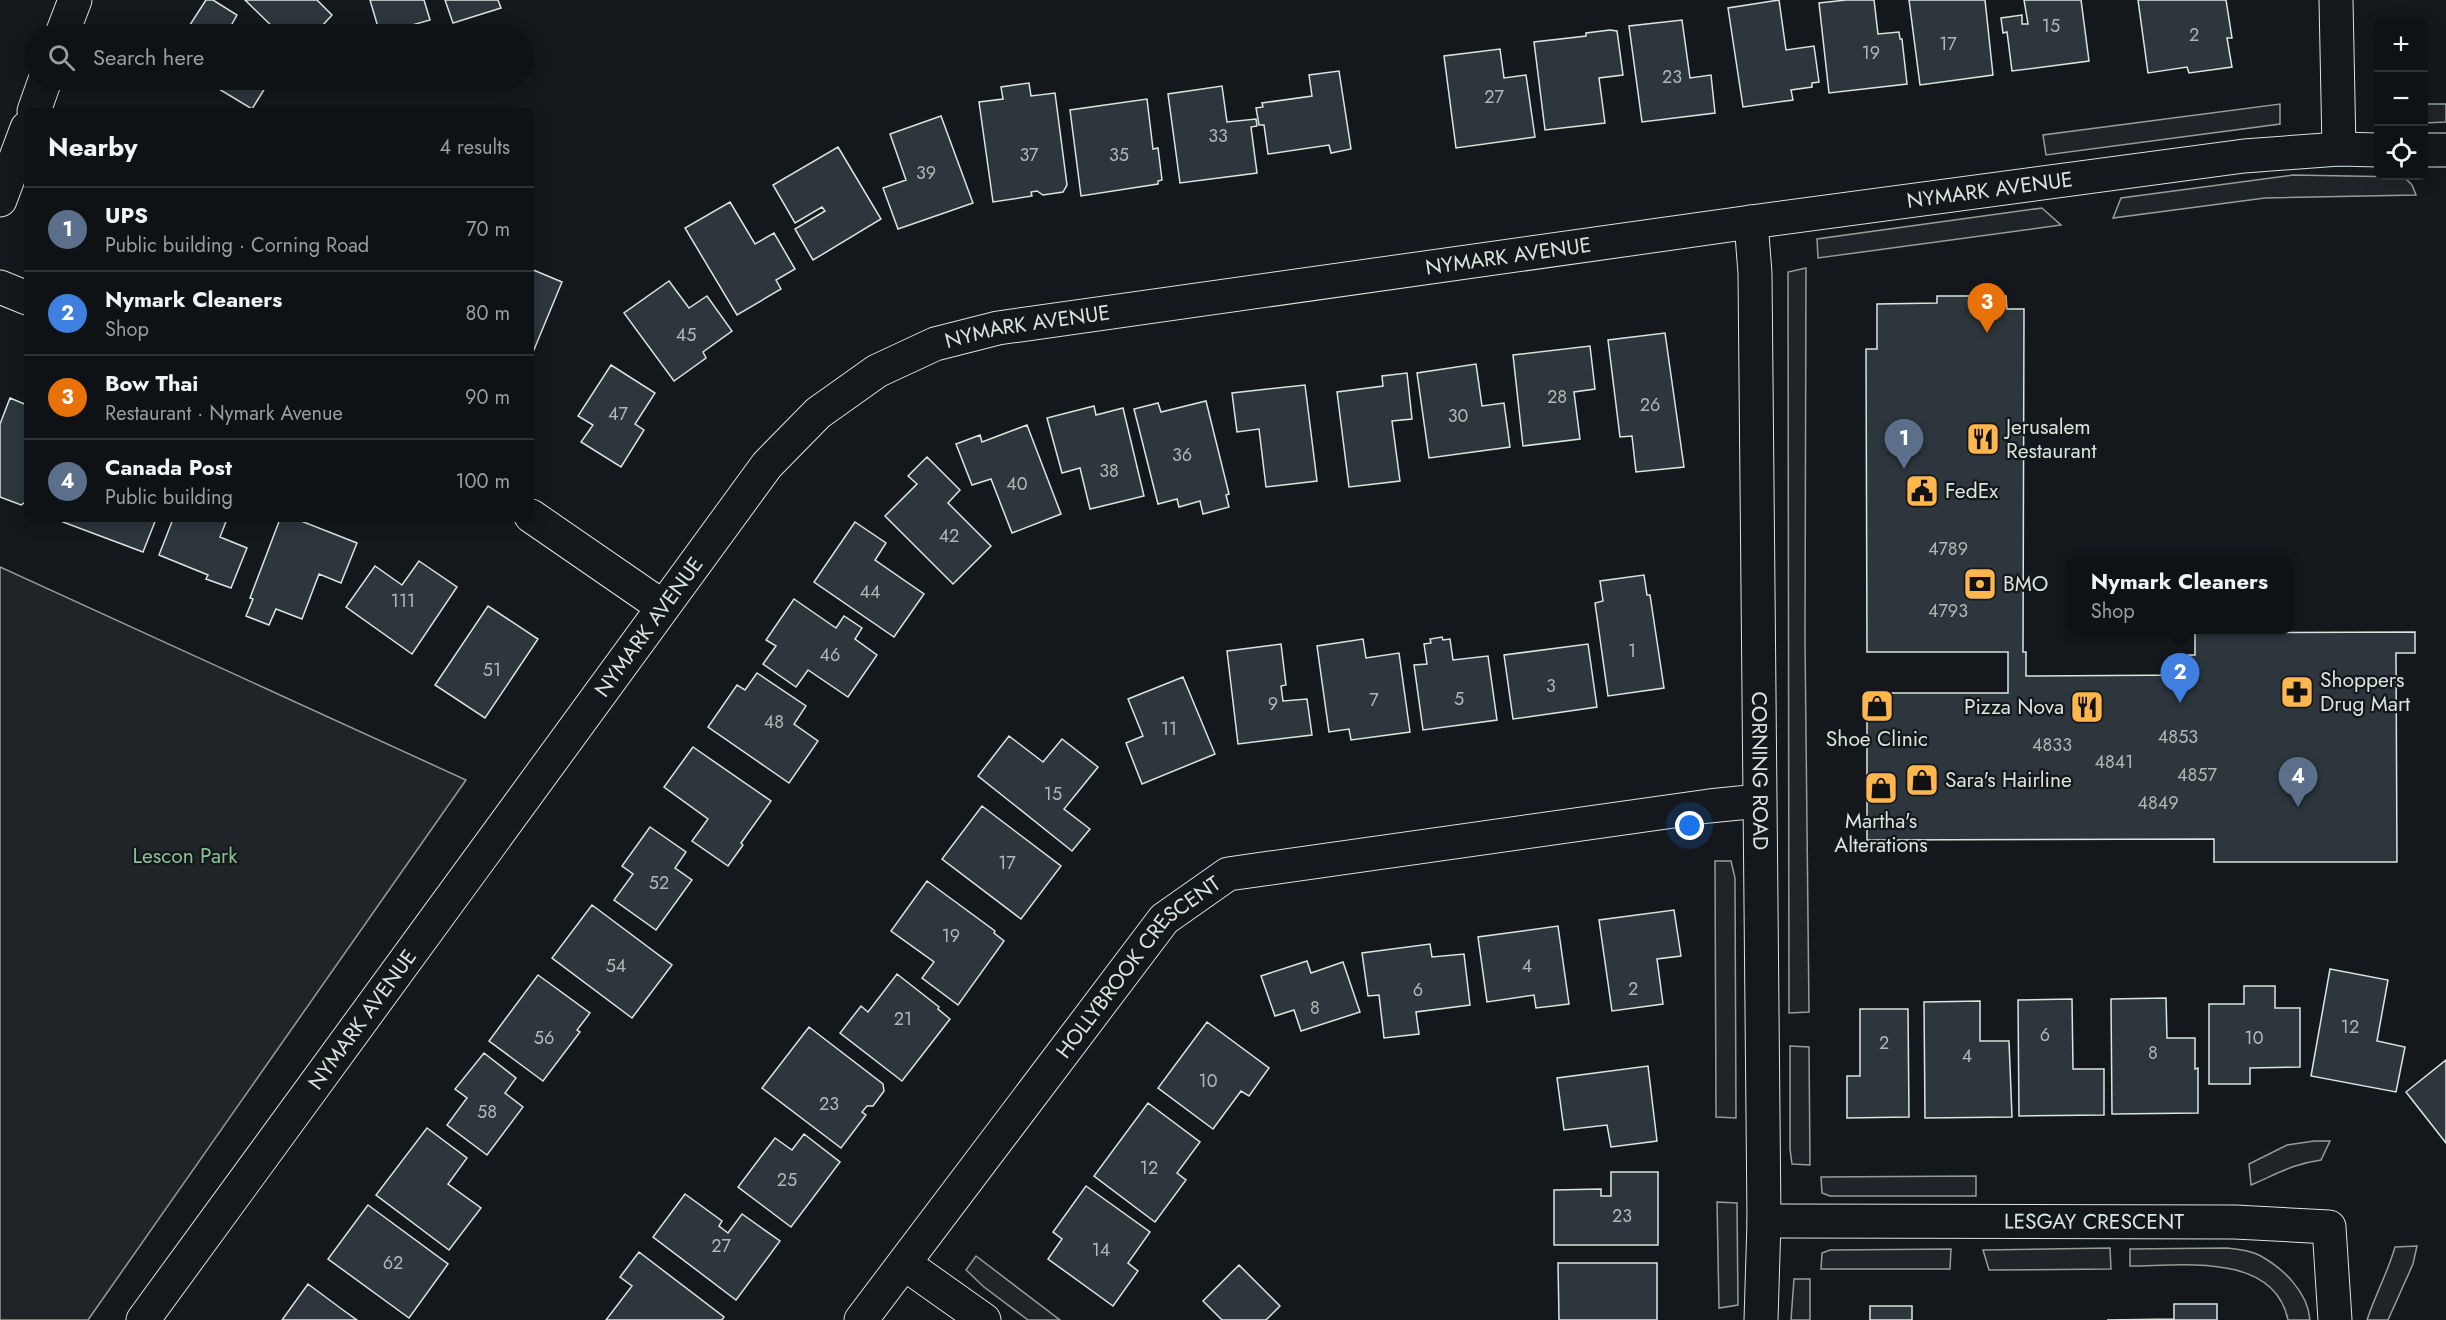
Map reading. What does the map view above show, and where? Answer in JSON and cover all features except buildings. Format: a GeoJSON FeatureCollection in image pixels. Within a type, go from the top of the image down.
{"type":"FeatureCollection","features":[{"type":"Feature","properties":{"kind":"street"},"geometry":{"type":"LineString","coordinates":[[66,24],[75,0]]}},
{"type":"Feature","properties":{"kind":"street"},"geometry":{"type":"LineString","coordinates":[[2336,0],[2339,149]]}},
{"type":"Feature","properties":{"kind":"street"},"geometry":{"type":"LineString","coordinates":[[34,108],[41,90]]}},
{"type":"Feature","properties":{"kind":"street"},"geometry":{"type":"LineString","coordinates":[[0,200],[24,136]]}},
{"type":"Feature","properties":{"kind":"street","name":"NYMARK AVENUE"},"geometry":{"type":"LineString","coordinates":[[143,1320],[767,465],[818,413],[877,371],[935,344],[998,328],[1751,222],[2244,156],[2339,149],[2374,150]]}},
{"type":"Feature","properties":{"kind":"street"},"geometry":{"type":"LineString","coordinates":[[2428,150],[2446,150]]}},
{"type":"Feature","properties":{"kind":"street","name":"CORNING ROAD"},"geometry":{"type":"LineString","coordinates":[[1751,222],[1755,273],[1764,1221],[1761,1320]]}},
{"type":"Feature","properties":{"kind":"street"},"geometry":{"type":"LineString","coordinates":[[0,287],[24,297]]}},
{"type":"Feature","properties":{"kind":"street"},"geometry":{"type":"LineString","coordinates":[[534,518],[663,607]]}},
{"type":"Feature","properties":{"kind":"street","name":"HOLLYBROOK CRESCENT"},"geometry":{"type":"LineString","coordinates":[[861,1320],[1164,919],[1228,874],[1709,806],[1759,801]]}},
{"type":"Feature","properties":{"kind":"street","name":"LESGAY CRESCENT"},"geometry":{"type":"LineString","coordinates":[[1764,1221],[2235,1222],[2329,1227],[2335,1320]]}},
{"type":"Feature","properties":{"kind":"street"},"geometry":{"type":"LineString","coordinates":[[905,1264],[984,1320]]}},
{"type":"Feature","properties":{"kind":"green space"},"geometry":{"type":"Polygon","coordinates":[[[2280,104],[2280,124],[2046,155],[2043,135],[2280,104]]]}},
{"type":"Feature","properties":{"kind":"green space"},"geometry":{"type":"Polygon","coordinates":[[[2428,104],[2446,104],[2446,122],[2428,123],[2428,104]]]}},
{"type":"Feature","properties":{"kind":"green space"},"geometry":{"type":"Polygon","coordinates":[[[2293,175],[2374,176],[2374,180],[2407,180],[2416,195],[2265,198],[2113,218],[2121,198],[2293,175]]]}},
{"type":"Feature","properties":{"kind":"green space"},"geometry":{"type":"Polygon","coordinates":[[[2042,208],[2061,225],[1818,258],[1817,239],[2042,208]]]}},
{"type":"Feature","properties":{"kind":"green space"},"geometry":{"type":"Polygon","coordinates":[[[1806,268],[1805,639],[1809,1012],[1789,1013],[1788,272],[1806,268]]]}},
{"type":"Feature","properties":{"kind":"green space","name":"Lescon Park"},"geometry":{"type":"Polygon","coordinates":[[[0,567],[466,780],[88,1320],[0,1320],[0,567]]]}},
{"type":"Feature","properties":{"kind":"green space"},"geometry":{"type":"Polygon","coordinates":[[[1715,861],[1731,861],[1735,878],[1736,1118],[1716,1117],[1715,861]]]}},
{"type":"Feature","properties":{"kind":"green space"},"geometry":{"type":"Polygon","coordinates":[[[1790,1046],[1809,1047],[1810,1165],[1792,1164],[1790,1046]]]}},
{"type":"Feature","properties":{"kind":"green space"},"geometry":{"type":"Polygon","coordinates":[[[2330,1141],[2321,1160],[2293,1167],[2251,1185],[2249,1164],[2287,1145],[2330,1141]]]}},
{"type":"Feature","properties":{"kind":"green space"},"geometry":{"type":"Polygon","coordinates":[[[1976,1176],[1976,1196],[1830,1196],[1822,1193],[1821,1177],[1976,1176]]]}},
{"type":"Feature","properties":{"kind":"green space"},"geometry":{"type":"Polygon","coordinates":[[[1717,1202],[1737,1203],[1738,1305],[1719,1308],[1717,1202]]]}},
{"type":"Feature","properties":{"kind":"green space"},"geometry":{"type":"Polygon","coordinates":[[[2417,1246],[2413,1264],[2388,1320],[2367,1320],[2395,1247],[2417,1246]]]}},
{"type":"Feature","properties":{"kind":"green space"},"geometry":{"type":"Polygon","coordinates":[[[2110,1248],[2111,1269],[1989,1270],[1983,1250],[2110,1248]]]}},
{"type":"Feature","properties":{"kind":"green space"},"geometry":{"type":"Polygon","coordinates":[[[2227,1248],[2255,1253],[2277,1267],[2293,1282],[2305,1300],[2310,1320],[2288,1320],[2279,1298],[2265,1283],[2246,1273],[2199,1265],[2130,1266],[2130,1249],[2227,1248]]]}},
{"type":"Feature","properties":{"kind":"green space"},"geometry":{"type":"Polygon","coordinates":[[[1951,1249],[1950,1269],[1821,1269],[1822,1253],[1830,1250],[1951,1249]]]}},
{"type":"Feature","properties":{"kind":"green space"},"geometry":{"type":"Polygon","coordinates":[[[976,1256],[1060,1320],[1028,1320],[984,1287],[966,1270],[976,1256]]]}},
{"type":"Feature","properties":{"kind":"green space"},"geometry":{"type":"Polygon","coordinates":[[[1794,1279],[1810,1279],[1810,1320],[1791,1320],[1794,1279]]]}},
{"type":"Feature","properties":{"kind":"place","name":"Bow Thai"},"geometry":{"type":"Point","coordinates":[1987,333]}},
{"type":"Feature","properties":{"kind":"place","name":"Jerusalem Restaurant"},"geometry":{"type":"Point","coordinates":[1983,439]}},
{"type":"Feature","properties":{"kind":"place","name":"UPS"},"geometry":{"type":"Point","coordinates":[1904,469]}},
{"type":"Feature","properties":{"kind":"place","name":"FedEx"},"geometry":{"type":"Point","coordinates":[1922,491]}},
{"type":"Feature","properties":{"kind":"place","name":"BMO"},"geometry":{"type":"Point","coordinates":[1980,584]}},
{"type":"Feature","properties":{"kind":"place","name":"Shoppers Drug Mart"},"geometry":{"type":"Point","coordinates":[2297,692]}},
{"type":"Feature","properties":{"kind":"place","name":"Nymark Cleaners"},"geometry":{"type":"Point","coordinates":[2180,703]}},
{"type":"Feature","properties":{"kind":"place","name":"Shoe Clinic"},"geometry":{"type":"Point","coordinates":[1877,706]}},
{"type":"Feature","properties":{"kind":"place","name":"Pizza Nova"},"geometry":{"type":"Point","coordinates":[2087,707]}},
{"type":"Feature","properties":{"kind":"place","name":"Sara's Hairline"},"geometry":{"type":"Point","coordinates":[1922,780]}},
{"type":"Feature","properties":{"kind":"place","name":"Martha's Alterations"},"geometry":{"type":"Point","coordinates":[1881,788]}},
{"type":"Feature","properties":{"kind":"place","name":"Canada Post"},"geometry":{"type":"Point","coordinates":[2298,807]}}]}
